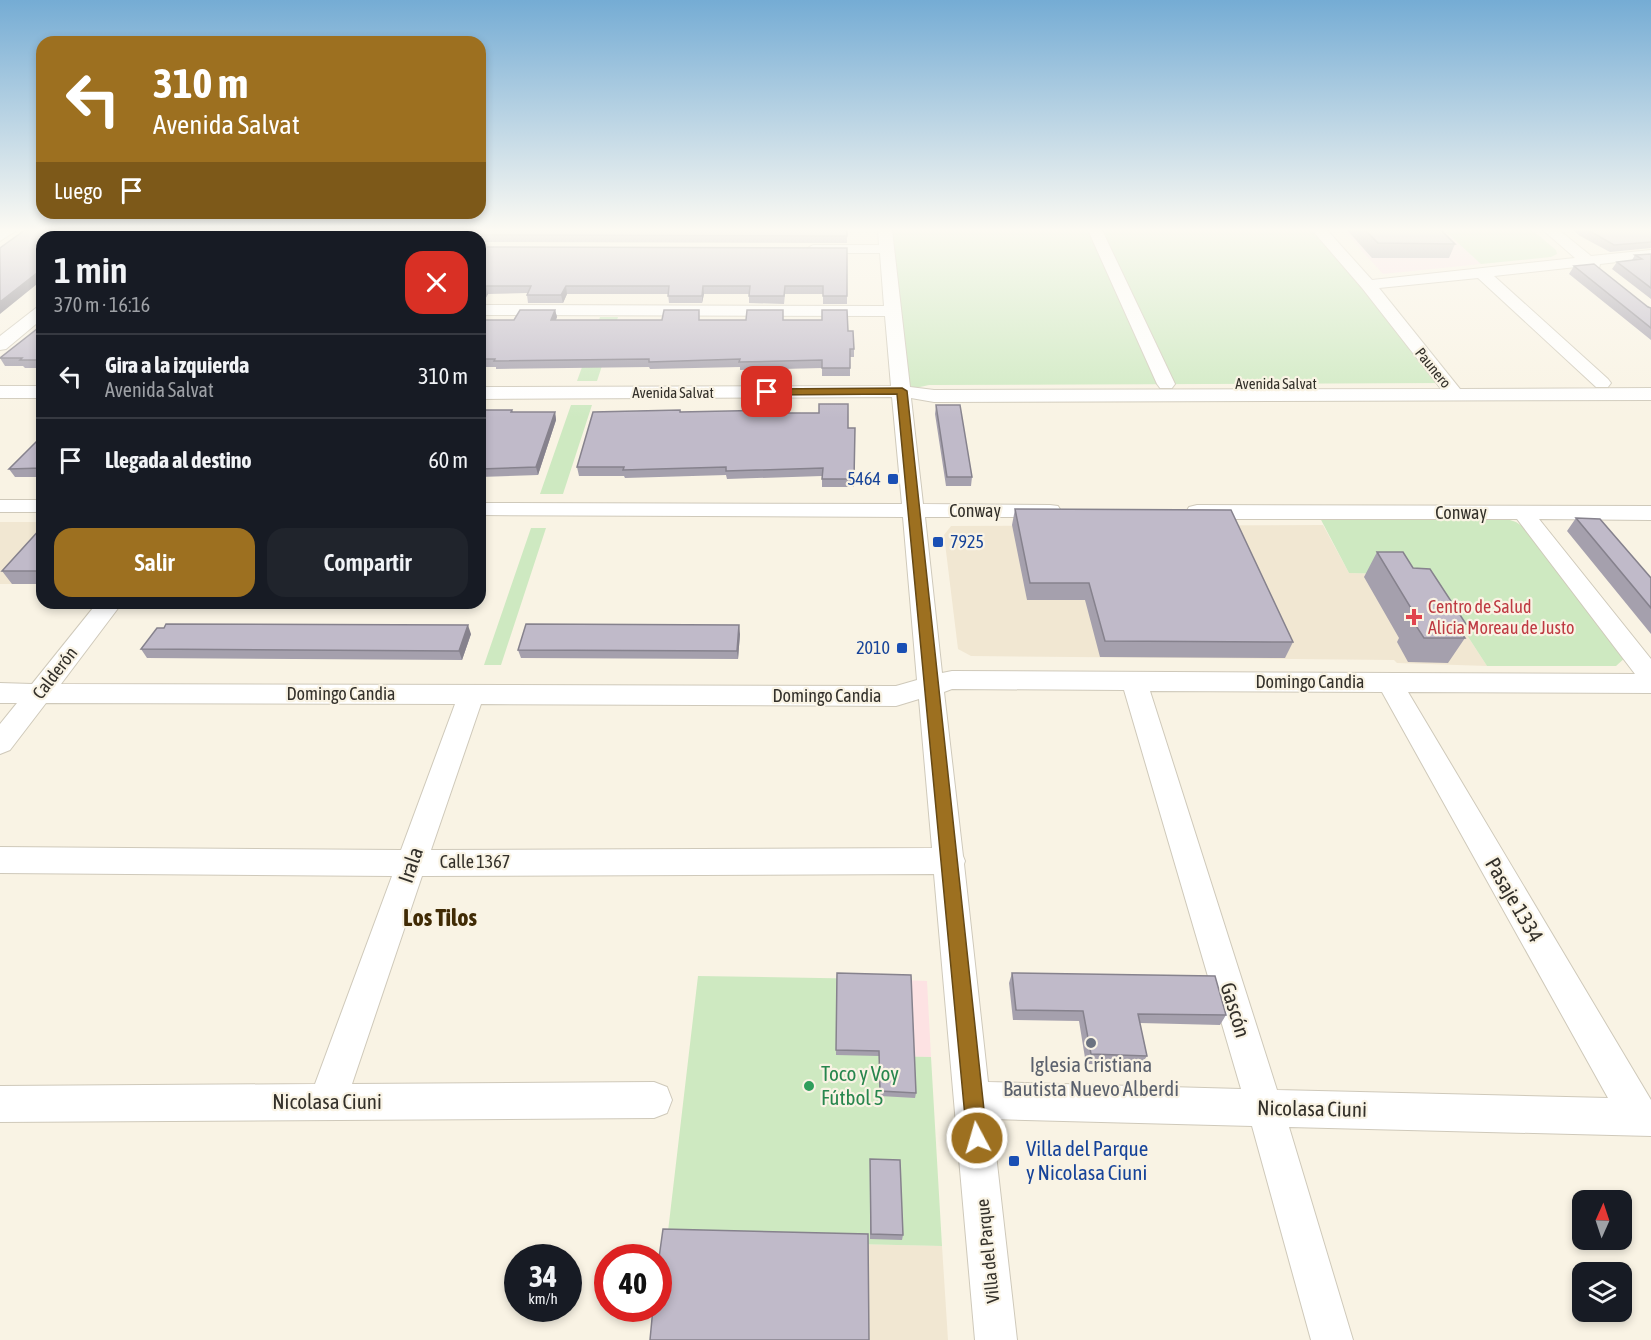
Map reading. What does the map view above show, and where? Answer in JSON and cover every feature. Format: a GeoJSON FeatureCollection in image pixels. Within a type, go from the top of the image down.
{"type":"FeatureCollection","features":[{"type":"Feature","properties":{"kind":"street","name":"Villa del Parque"},"geometry":{"type":"LineString","coordinates":[[892,293],[996,1340]]}},
{"type":"Feature","properties":{"kind":"street"},"geometry":{"type":"LineString","coordinates":[[1124,293],[1166,384]]}},
{"type":"Feature","properties":{"kind":"street","name":"Paunero"},"geometry":{"type":"LineString","coordinates":[[1374,293],[1450,389]]}},
{"type":"Feature","properties":{"kind":"street"},"geometry":{"type":"LineString","coordinates":[[1503,293],[1602,383]]}},
{"type":"Feature","properties":{"kind":"street"},"geometry":{"type":"LineString","coordinates":[[486,310],[894,311]]}},
{"type":"Feature","properties":{"kind":"street"},"geometry":{"type":"LineString","coordinates":[[0,345],[36,316]]}},
{"type":"Feature","properties":{"kind":"street","name":"Avenida Salvat"},"geometry":{"type":"LineString","coordinates":[[486,393],[902,391],[934,396],[1450,389],[1651,382]]}},
{"type":"Feature","properties":{"kind":"street","name":"Avenida Salvat"},"geometry":{"type":"LineString","coordinates":[[902,391],[929,385],[1166,384],[1651,394]]}},
{"type":"Feature","properties":{"kind":"street"},"geometry":{"type":"LineString","coordinates":[[0,392],[36,392]]}},
{"type":"Feature","properties":{"kind":"street"},"geometry":{"type":"LineString","coordinates":[[0,506],[36,506]]}},
{"type":"Feature","properties":{"kind":"street","name":"Conway"},"geometry":{"type":"LineString","coordinates":[[486,509],[1066,511]]}},
{"type":"Feature","properties":{"kind":"street","name":"Conway"},"geometry":{"type":"LineString","coordinates":[[1172,512],[1651,513]]}},
{"type":"Feature","properties":{"kind":"street"},"geometry":{"type":"LineString","coordinates":[[1523,513],[1651,678]]}},
{"type":"Feature","properties":{"kind":"street","name":"Calderón"},"geometry":{"type":"LineString","coordinates":[[0,743],[105,609]]}},
{"type":"Feature","properties":{"kind":"street","name":"Domingo Candia"},"geometry":{"type":"LineString","coordinates":[[0,693],[896,696],[952,680],[1651,684]]}},
{"type":"Feature","properties":{"kind":"street","name":"Gascón"},"geometry":{"type":"LineString","coordinates":[[1134,681],[1265,1108],[1332,1340]]}},
{"type":"Feature","properties":{"kind":"street","name":"Pasaje 1334"},"geometry":{"type":"LineString","coordinates":[[1389,682],[1645,1118]]}},
{"type":"Feature","properties":{"kind":"street","name":"Irala"},"geometry":{"type":"LineString","coordinates":[[327,1102],[471,694]]}},
{"type":"Feature","properties":{"kind":"street","name":"Calle 1367"},"geometry":{"type":"LineString","coordinates":[[0,860],[412,863],[950,861]]}},
{"type":"Feature","properties":{"kind":"street","name":"Nicolasa Ciuni"},"geometry":{"type":"LineString","coordinates":[[0,1104],[654,1100]]}},
{"type":"Feature","properties":{"kind":"street","name":"Nicolasa Ciuni"},"geometry":{"type":"LineString","coordinates":[[973,1100],[1645,1118]]}},
{"type":"Feature","properties":{"kind":"shaded area"},"geometry":{"type":"Polygon","coordinates":[[[0,522],[36,522],[36,584],[0,584],[0,522]]]}},
{"type":"Feature","properties":{"kind":"shaded area"},"geometry":{"type":"Polygon","coordinates":[[[1323,525],[1349,573],[1428,575],[1487,666],[1397,663],[1394,660],[971,656],[958,649],[944,535],[951,526],[1323,525]]]}},
{"type":"Feature","properties":{"kind":"shaded area"},"geometry":{"type":"Polygon","coordinates":[[[877,979],[927,981],[931,1057],[878,1056],[877,979]]]}},
{"type":"Feature","properties":{"kind":"shaded area"},"geometry":{"type":"Polygon","coordinates":[[[667,1240],[942,1246],[948,1340],[656,1340],[658,1322],[672,1322],[672,1244],[667,1244],[667,1240]]]}},
{"type":"Feature","properties":{"kind":"green space"},"geometry":{"type":"Polygon","coordinates":[[[892,293],[1370,293],[1445,383],[929,385],[902,391],[892,293]]]}},
{"type":"Feature","properties":{"kind":"green space"},"geometry":{"type":"Polygon","coordinates":[[[600,317],[618,317],[597,381],[577,381],[600,317]]]}},
{"type":"Feature","properties":{"kind":"green space"},"geometry":{"type":"Polygon","coordinates":[[[571,405],[592,405],[563,494],[540,494],[571,405]]]}},
{"type":"Feature","properties":{"kind":"green space"},"geometry":{"type":"Polygon","coordinates":[[[1319,516],[1501,517],[1516,522],[1528,530],[1627,656],[1616,666],[1487,666],[1428,575],[1349,573],[1319,516]]]}},
{"type":"Feature","properties":{"kind":"green space"},"geometry":{"type":"Polygon","coordinates":[[[531,528],[546,528],[501,665],[484,665],[531,528]]]}},
{"type":"Feature","properties":{"kind":"green space","name":"Toco y Voy Fútbol 5"},"geometry":{"type":"Polygon","coordinates":[[[698,976],[877,979],[878,1056],[931,1057],[942,1246],[667,1240],[698,976]]]}},
{"type":"Feature","properties":{"kind":"building"},"geometry":{"type":"Polygon","coordinates":[[[0,293],[12,293],[0,302],[0,293]]]}},
{"type":"Feature","properties":{"kind":"building"},"geometry":{"type":"Polygon","coordinates":[[[528,293],[562,293],[561,295],[527,295],[528,293]]]}},
{"type":"Feature","properties":{"kind":"building"},"geometry":{"type":"Polygon","coordinates":[[[668,293],[702,293],[702,296],[668,296],[668,293]]]}},
{"type":"Feature","properties":{"kind":"building"},"geometry":{"type":"Polygon","coordinates":[[[749,293],[784,293],[784,296],[749,296],[749,293]]]}},
{"type":"Feature","properties":{"kind":"building"},"geometry":{"type":"Polygon","coordinates":[[[823,293],[847,293],[847,296],[823,296],[823,293]]]}},
{"type":"Feature","properties":{"kind":"building"},"geometry":{"type":"Polygon","coordinates":[[[1607,293],[1630,293],[1651,308],[1651,328],[1607,293]]]}},
{"type":"Feature","properties":{"kind":"building"},"geometry":{"type":"Polygon","coordinates":[[[520,310],[555,310],[551,320],[662,320],[664,310],[699,310],[699,320],[746,320],[747,310],[783,310],[783,320],[822,320],[822,310],[847,310],[848,331],[853,331],[854,349],[850,349],[850,368],[822,368],[822,360],[739,362],[740,359],[649,362],[649,359],[494,361],[495,359],[486,359],[486,320],[514,320],[520,310]]]}},
{"type":"Feature","properties":{"kind":"building"},"geometry":{"type":"Polygon","coordinates":[[[36,330],[36,360],[0,358],[36,330]]]}},
{"type":"Feature","properties":{"kind":"building"},"geometry":{"type":"Polygon","coordinates":[[[819,404],[848,404],[848,428],[855,428],[854,479],[822,479],[823,468],[726,471],[726,467],[623,470],[624,467],[577,467],[593,412],[776,410],[776,413],[819,413],[819,404]]]}},
{"type":"Feature","properties":{"kind":"building"},"geometry":{"type":"Polygon","coordinates":[[[936,405],[960,405],[972,477],[947,477],[936,405]]]}},
{"type":"Feature","properties":{"kind":"building"},"geometry":{"type":"Polygon","coordinates":[[[486,410],[555,412],[536,467],[486,469],[486,410]]]}},
{"type":"Feature","properties":{"kind":"building"},"geometry":{"type":"Polygon","coordinates":[[[36,442],[36,468],[9,469],[36,442]]]}},
{"type":"Feature","properties":{"kind":"building"},"geometry":{"type":"Polygon","coordinates":[[[1015,509],[1231,510],[1293,642],[1105,641],[1089,583],[1030,583],[1015,509]]]}},
{"type":"Feature","properties":{"kind":"building"},"geometry":{"type":"Polygon","coordinates":[[[1576,518],[1600,519],[1651,578],[1651,608],[1576,518]]]}},
{"type":"Feature","properties":{"kind":"building"},"geometry":{"type":"Polygon","coordinates":[[[36,534],[36,571],[2,571],[36,534]]]}},
{"type":"Feature","properties":{"kind":"building"},"geometry":{"type":"Polygon","coordinates":[[[1377,552],[1403,552],[1413,568],[1430,569],[1466,624],[1455,624],[1465,638],[1424,638],[1411,618],[1417,618],[1377,552]]]}},
{"type":"Feature","properties":{"kind":"building"},"geometry":{"type":"Polygon","coordinates":[[[166,624],[468,625],[459,651],[141,649],[157,628],[164,628],[166,624]]]}},
{"type":"Feature","properties":{"kind":"building"},"geometry":{"type":"Polygon","coordinates":[[[526,624],[739,625],[737,651],[518,650],[526,624]]]}},
{"type":"Feature","properties":{"kind":"building"},"geometry":{"type":"Polygon","coordinates":[[[837,973],[911,975],[916,1093],[880,1091],[879,1051],[836,1050],[837,973]]]}},
{"type":"Feature","properties":{"kind":"building"},"geometry":{"type":"Polygon","coordinates":[[[1012,973],[1215,976],[1226,1015],[1138,1014],[1147,1056],[1091,1054],[1083,1011],[1016,1010],[1012,973]]]}},
{"type":"Feature","properties":{"kind":"building"},"geometry":{"type":"Polygon","coordinates":[[[870,1159],[900,1160],[903,1235],[871,1234],[870,1159]]]}},
{"type":"Feature","properties":{"kind":"building"},"geometry":{"type":"Polygon","coordinates":[[[663,1229],[868,1234],[869,1340],[650,1340],[652,1322],[672,1322],[672,1244],[661,1244],[663,1229]]]}},
{"type":"Feature","properties":{"kind":"place","name":"5464"},"geometry":{"type":"Point","coordinates":[893,479]}},
{"type":"Feature","properties":{"kind":"place","name":"7925"},"geometry":{"type":"Point","coordinates":[938,542]}},
{"type":"Feature","properties":{"kind":"place","name":"Centro de Salud Alicia Moreau de Justo"},"geometry":{"type":"Point","coordinates":[1414,617]}},
{"type":"Feature","properties":{"kind":"place","name":"2010"},"geometry":{"type":"Point","coordinates":[902,648]}},
{"type":"Feature","properties":{"kind":"place","name":"Iglesia Cristiana Bautista Nuevo Alberdi"},"geometry":{"type":"Point","coordinates":[1091,1043]}},
{"type":"Feature","properties":{"kind":"place","name":"Toco y Voy Fútbol 5"},"geometry":{"type":"Point","coordinates":[809,1086]}},
{"type":"Feature","properties":{"kind":"place","name":"Villa del Parque y Nicolasa Ciuni"},"geometry":{"type":"Point","coordinates":[1014,1161]}},
{"type":"Feature","properties":{"kind":"district","name":"Los Tilos"},"geometry":{"type":"Point","coordinates":[440,918]}},
{"type":"Feature","properties":{"kind":"route"},"geometry":{"type":"LineString","coordinates":[[767,392],[902,391],[977,1138]]}}]}
